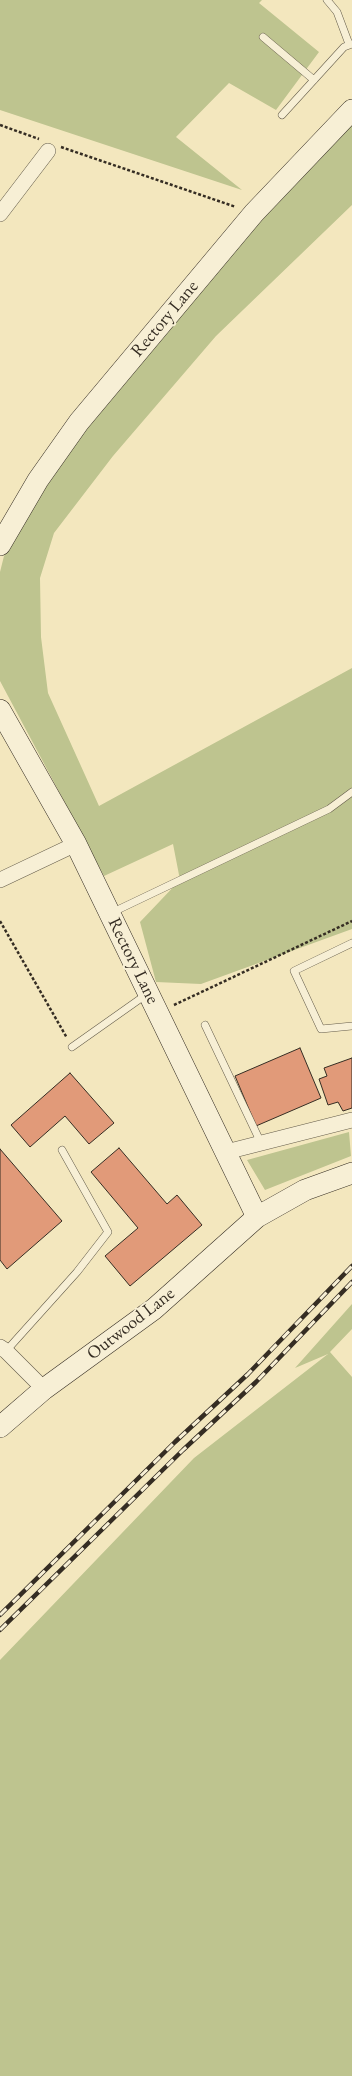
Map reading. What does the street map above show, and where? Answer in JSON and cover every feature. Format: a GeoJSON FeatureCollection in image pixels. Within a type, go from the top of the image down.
{"type":"FeatureCollection","features":[{"type":"Feature","properties":{"kind":"main road","name":"Rectory Lane"},"geometry":{"type":"LineString","coordinates":[[0,545],[38,480],[78,422],[254,213],[352,110]]}},
{"type":"Feature","properties":{"kind":"main road","name":"Rectory Lane"},"geometry":{"type":"LineString","coordinates":[[0,710],[76,844],[257,1217]]}},
{"type":"Feature","properties":{"kind":"main road","name":"Outwood Lane"},"geometry":{"type":"LineString","coordinates":[[0,1427],[44,1389],[154,1309],[257,1217],[305,1190],[352,1173]]}},
{"type":"Feature","properties":{"kind":"street"},"geometry":{"type":"LineString","coordinates":[[0,214],[50,146]]}},
{"type":"Feature","properties":{"kind":"street"},"geometry":{"type":"LineString","coordinates":[[0,880],[76,844]]}},
{"type":"Feature","properties":{"kind":"street"},"geometry":{"type":"LineString","coordinates":[[226,1152],[352,1120]]}},
{"type":"Feature","properties":{"kind":"street"},"geometry":{"type":"LineString","coordinates":[[3,1349],[44,1389]]}},
{"type":"Feature","properties":{"kind":"lane"},"geometry":{"type":"LineString","coordinates":[[282,114],[344,47],[351,44],[337,12],[327,0]]}},
{"type":"Feature","properties":{"kind":"lane"},"geometry":{"type":"LineString","coordinates":[[263,37],[314,80]]}},
{"type":"Feature","properties":{"kind":"lane"},"geometry":{"type":"LineString","coordinates":[[110,913],[329,808],[352,792]]}},
{"type":"Feature","properties":{"kind":"lane"},"geometry":{"type":"LineString","coordinates":[[352,943],[294,971],[321,1029],[352,1026]]}},
{"type":"Feature","properties":{"kind":"lane"},"geometry":{"type":"LineString","coordinates":[[72,1047],[148,993]]}},
{"type":"Feature","properties":{"kind":"lane"},"geometry":{"type":"LineString","coordinates":[[204,1025],[261,1143]]}},
{"type":"Feature","properties":{"kind":"lane"},"geometry":{"type":"LineString","coordinates":[[3,1349],[77,1272],[108,1232],[62,1150]]}},
{"type":"Feature","properties":{"kind":"path"},"geometry":{"type":"LineString","coordinates":[[0,125],[50,146],[254,213]]}},
{"type":"Feature","properties":{"kind":"path"},"geometry":{"type":"LineString","coordinates":[[0,921],[72,1047]]}},
{"type":"Feature","properties":{"kind":"path"},"geometry":{"type":"LineString","coordinates":[[158,1013],[352,921]]}},
{"type":"Feature","properties":{"kind":"green space"},"geometry":{"type":"Polygon","coordinates":[[[0,0],[262,0],[259,3],[319,52],[276,110],[229,83],[176,137],[242,190],[0,110],[0,0]]]}},
{"type":"Feature","properties":{"kind":"green space"},"geometry":{"type":"Polygon","coordinates":[[[352,119],[352,205],[216,336],[113,456],[54,533],[40,578],[41,637],[48,693],[99,806],[352,668],[352,929],[201,984],[156,982],[140,922],[180,880],[173,844],[104,876],[0,681],[0,572],[4,556],[35,498],[82,429],[265,208],[352,119]]]}},
{"type":"Feature","properties":{"kind":"green space"},"geometry":{"type":"Polygon","coordinates":[[[349,1132],[351,1156],[265,1190],[247,1160],[349,1132]]]}},
{"type":"Feature","properties":{"kind":"green space"},"geometry":{"type":"Polygon","coordinates":[[[352,1304],[352,1329],[330,1352],[352,1377],[352,2076],[0,2076],[0,1660],[194,1458],[328,1354],[295,1368],[352,1304]]]}},
{"type":"Feature","properties":{"kind":"building"},"geometry":{"type":"Polygon","coordinates":[[[300,1048],[321,1098],[256,1126],[235,1076],[300,1048]]]}},
{"type":"Feature","properties":{"kind":"building"},"geometry":{"type":"Polygon","coordinates":[[[352,1058],[352,1108],[343,1111],[338,1102],[328,1105],[319,1079],[327,1076],[324,1068],[352,1058]]]}},
{"type":"Feature","properties":{"kind":"building"},"geometry":{"type":"Polygon","coordinates":[[[70,1073],[114,1123],[89,1144],[65,1116],[30,1147],[11,1125],[70,1073]]]}},
{"type":"Feature","properties":{"kind":"building"},"geometry":{"type":"Polygon","coordinates":[[[119,1148],[167,1204],[177,1195],[202,1225],[130,1286],[105,1256],[138,1228],[91,1172],[119,1148]]]}},
{"type":"Feature","properties":{"kind":"building"},"geometry":{"type":"Polygon","coordinates":[[[0,1149],[62,1221],[7,1269],[0,1260],[0,1149]]]}},
{"type":"Feature","properties":{"kind":"railway"},"geometry":{"type":"LineString","coordinates":[[0,1615],[175,1442],[248,1374],[352,1266]]}},
{"type":"Feature","properties":{"kind":"railway"},"geometry":{"type":"LineString","coordinates":[[0,1630],[183,1450],[256,1382],[352,1282]]}}]}
